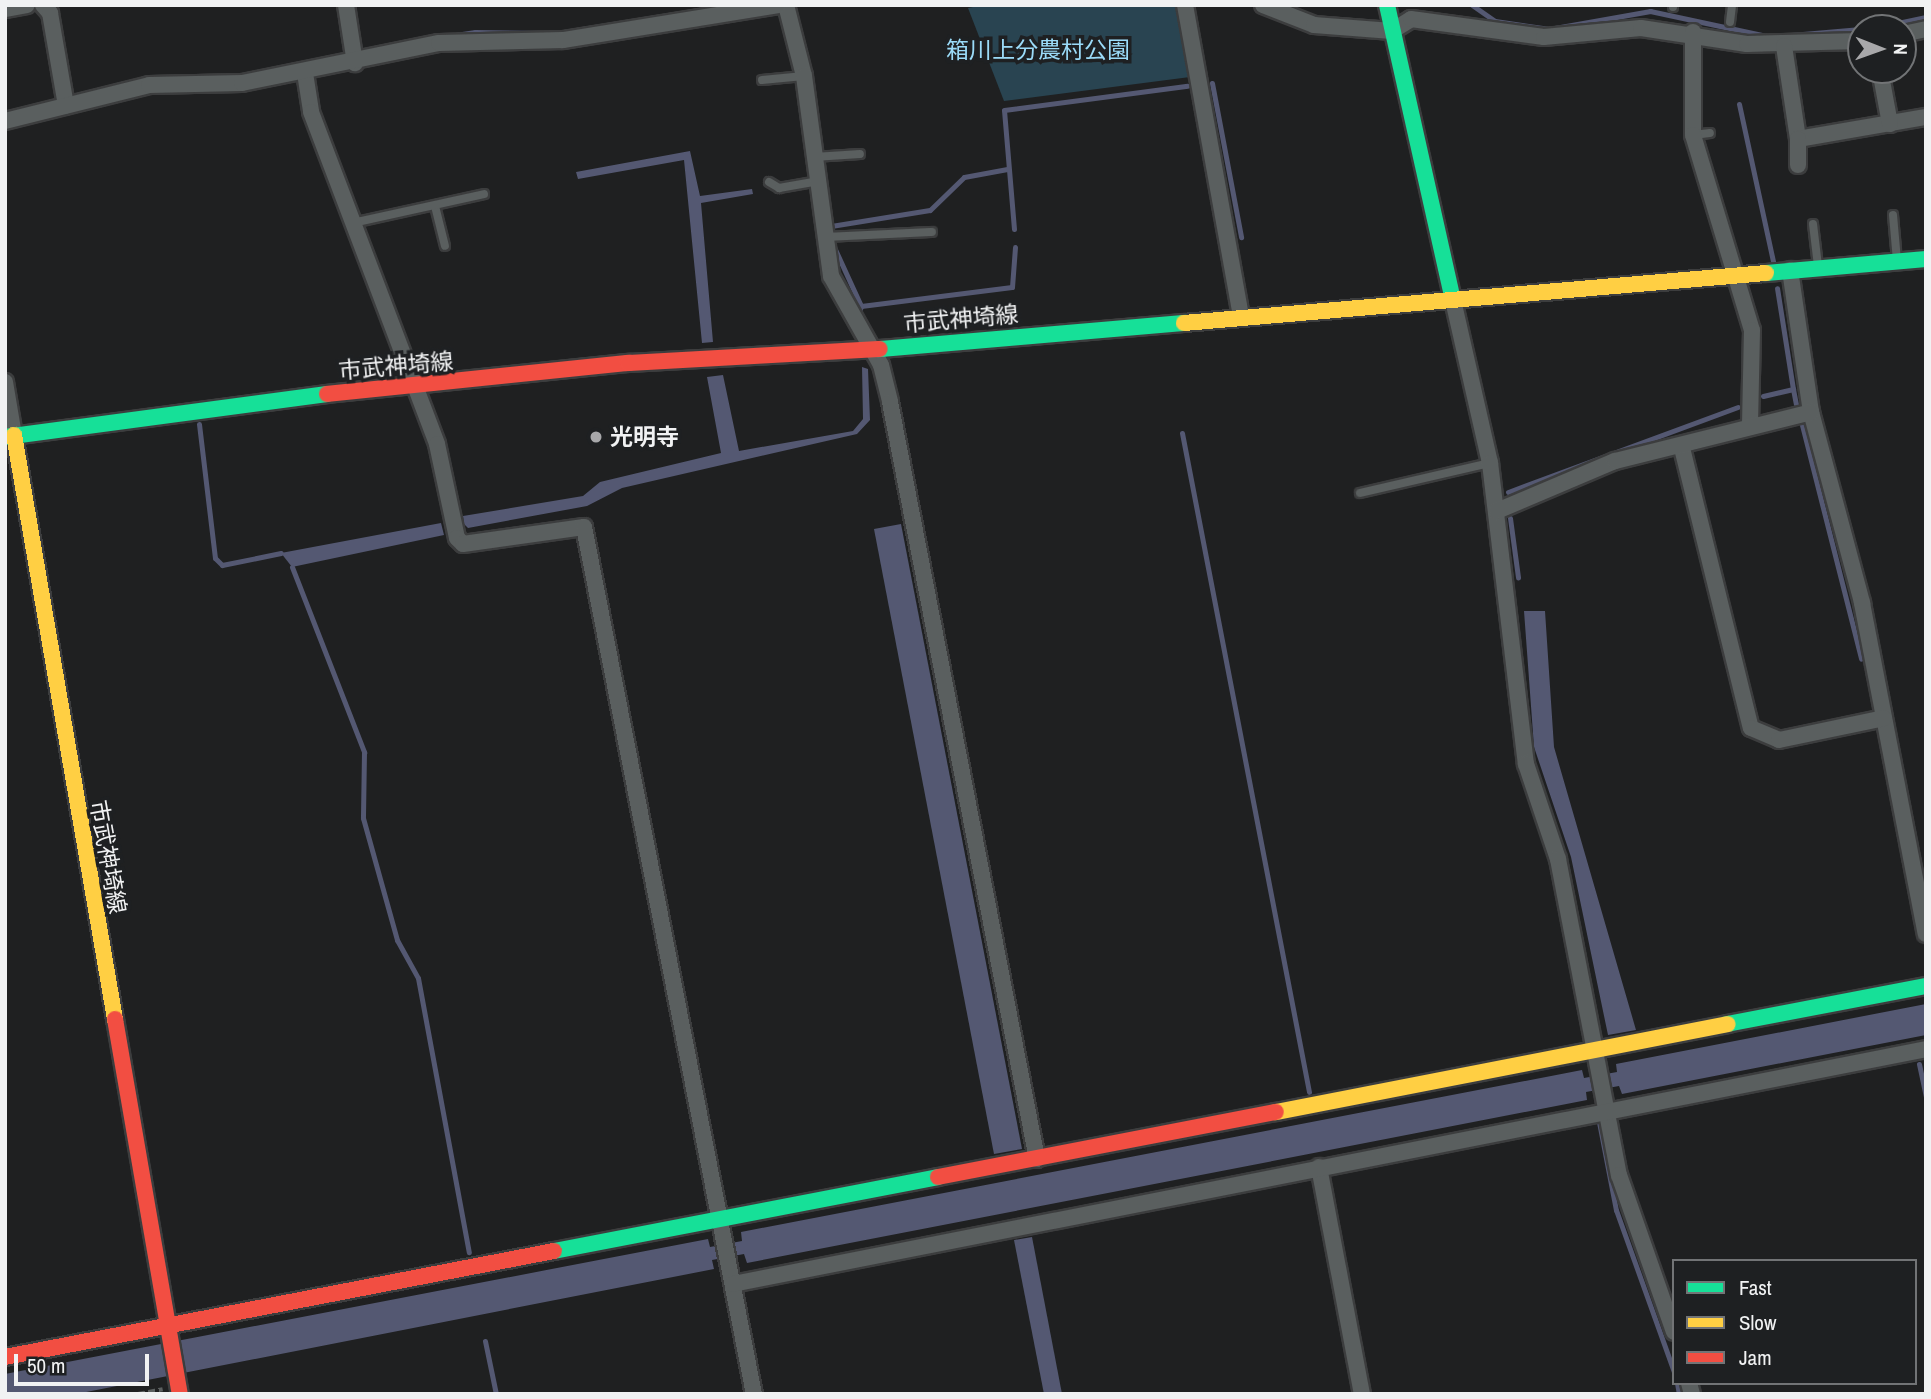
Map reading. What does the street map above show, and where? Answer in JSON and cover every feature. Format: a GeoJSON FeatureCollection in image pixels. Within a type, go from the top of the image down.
{"type":"FeatureCollection","features":[{"type":"Feature","properties":{"kind":"main road"},"geometry":{"type":"LineString","coordinates":[[1387,5],[1453,300]]}},
{"type":"Feature","properties":{"kind":"main road","name":"市武神埼線"},"geometry":{"type":"LineString","coordinates":[[179,1390],[10,436],[215,405],[416,388],[628,363],[872,350],[1241,316],[1926,259]]}},
{"type":"Feature","properties":{"kind":"main road"},"geometry":{"type":"LineString","coordinates":[[5,1357],[167,1330],[1037,1158],[1597,1054],[1926,986]]}},
{"type":"Feature","properties":{"kind":"street"},"geometry":{"type":"LineString","coordinates":[[5,9],[27,5]]}},
{"type":"Feature","properties":{"kind":"street"},"geometry":{"type":"LineString","coordinates":[[43,5],[50,13],[65,99]]}},
{"type":"Feature","properties":{"kind":"street"},"geometry":{"type":"LineString","coordinates":[[346,5],[354,56]]}},
{"type":"Feature","properties":{"kind":"street"},"geometry":{"type":"LineString","coordinates":[[5,121],[65,99],[149,85],[242,83],[305,73],[354,56],[439,43],[563,40],[778,5]]}},
{"type":"Feature","properties":{"kind":"street"},"geometry":{"type":"LineString","coordinates":[[786,5],[804,76],[831,275],[872,350],[890,402],[1037,1158]]}},
{"type":"Feature","properties":{"kind":"street"},"geometry":{"type":"LineString","coordinates":[[1185,5],[1241,316]]}},
{"type":"Feature","properties":{"kind":"street"},"geometry":{"type":"LineString","coordinates":[[1263,5],[1314,26],[1392,31],[1411,19],[1544,37],[1641,28],[1693,32],[1784,46],[1847,42]]}},
{"type":"Feature","properties":{"kind":"street"},"geometry":{"type":"LineString","coordinates":[[1693,32],[1693,135],[1737,275],[1755,363],[1750,423]]}},
{"type":"Feature","properties":{"kind":"street"},"geometry":{"type":"LineString","coordinates":[[1784,46],[1798,139],[1798,165]]}},
{"type":"Feature","properties":{"kind":"street"},"geometry":{"type":"LineString","coordinates":[[305,73],[310,111],[357,222],[416,388],[463,544],[584,527],[722,1219],[754,1394]]}},
{"type":"Feature","properties":{"kind":"street"},"geometry":{"type":"LineString","coordinates":[[1883,84],[1890,124]]}},
{"type":"Feature","properties":{"kind":"street"},"geometry":{"type":"LineString","coordinates":[[1798,139],[1926,117]]}},
{"type":"Feature","properties":{"kind":"street"},"geometry":{"type":"LineString","coordinates":[[1790,270],[1811,412],[1862,603],[1926,934]]}},
{"type":"Feature","properties":{"kind":"street"},"geometry":{"type":"LineString","coordinates":[[1453,300],[1490,463],[1518,724],[1537,806],[1558,859],[1619,1175],[1672,1326]]}},
{"type":"Feature","properties":{"kind":"street"},"geometry":{"type":"LineString","coordinates":[[5,382],[10,436]]}},
{"type":"Feature","properties":{"kind":"street"},"geometry":{"type":"LineString","coordinates":[[1497,511],[1615,461],[1682,448],[1750,423],[1811,412]]}},
{"type":"Feature","properties":{"kind":"street"},"geometry":{"type":"LineString","coordinates":[[1682,448],[1751,728],[1779,740],[1884,718]]}},
{"type":"Feature","properties":{"kind":"street"},"geometry":{"type":"LineString","coordinates":[[733,1283],[1608,1109],[1926,1049]]}},
{"type":"Feature","properties":{"kind":"street"},"geometry":{"type":"LineString","coordinates":[[1319,1167],[1362,1394]]}},
{"type":"Feature","properties":{"kind":"lane"},"geometry":{"type":"LineString","coordinates":[[1730,22],[1732,6]]}},
{"type":"Feature","properties":{"kind":"lane"},"geometry":{"type":"LineString","coordinates":[[762,80],[804,76]]}},
{"type":"Feature","properties":{"kind":"lane"},"geometry":{"type":"LineString","coordinates":[[1693,135],[1710,133]]}},
{"type":"Feature","properties":{"kind":"lane"},"geometry":{"type":"LineString","coordinates":[[814,157],[860,154]]}},
{"type":"Feature","properties":{"kind":"lane"},"geometry":{"type":"LineString","coordinates":[[769,182],[779,188],[817,181]]}},
{"type":"Feature","properties":{"kind":"lane"},"geometry":{"type":"LineString","coordinates":[[357,222],[484,194]]}},
{"type":"Feature","properties":{"kind":"lane"},"geometry":{"type":"LineString","coordinates":[[435,206],[445,246]]}},
{"type":"Feature","properties":{"kind":"lane"},"geometry":{"type":"LineString","coordinates":[[1893,215],[1897,261]]}},
{"type":"Feature","properties":{"kind":"lane"},"geometry":{"type":"LineString","coordinates":[[1813,224],[1818,268]]}},
{"type":"Feature","properties":{"kind":"lane"},"geometry":{"type":"LineString","coordinates":[[824,237],[932,232]]}},
{"type":"Feature","properties":{"kind":"lane"},"geometry":{"type":"LineString","coordinates":[[1360,493],[1490,463]]}},
{"type":"Feature","properties":{"kind":"green space","name":"箱川上分農村公園"},"geometry":{"type":"Polygon","coordinates":[[[983,5],[1178,5],[1190,77],[1004,101],[968,8],[983,5]]]}},
{"type":"Feature","properties":{"kind":"shaded area"},"geometry":{"type":"Polygon","coordinates":[[[690,151],[700,196],[752,189],[753,194],[701,203],[713,342],[702,343],[684,160],[578,179],[576,172],[690,151]]]}},
{"type":"Feature","properties":{"kind":"shaded area"},"geometry":{"type":"Polygon","coordinates":[[[862,367],[868,369],[870,420],[857,434],[622,488],[587,506],[468,528],[464,524],[463,516],[583,496],[600,482],[721,453],[707,377],[723,375],[739,451],[853,431],[863,419],[862,367]]]}},
{"type":"Feature","properties":{"kind":"shaded area"},"geometry":{"type":"Polygon","coordinates":[[[441,523],[444,535],[292,567],[281,553],[441,523]]]}},
{"type":"Feature","properties":{"kind":"shaded area"},"geometry":{"type":"Polygon","coordinates":[[[901,524],[1022,1149],[994,1154],[874,529],[901,524]]]}},
{"type":"Feature","properties":{"kind":"shaded area"},"geometry":{"type":"Polygon","coordinates":[[[1524,611],[1545,611],[1554,747],[1636,1030],[1608,1035],[1571,857],[1534,747],[1524,611]]]}},
{"type":"Feature","properties":{"kind":"shaded area"},"geometry":{"type":"Polygon","coordinates":[[[1926,1004],[1926,1035],[1622,1094],[1619,1086],[1586,1092],[1587,1100],[747,1263],[744,1254],[712,1260],[714,1269],[76,1394],[5,1394],[5,1374],[708,1239],[710,1247],[742,1241],[741,1232],[1582,1070],[1584,1078],[1617,1072],[1616,1064],[1926,1004]]]}},
{"type":"Feature","properties":{"kind":"shaded area"},"geometry":{"type":"Polygon","coordinates":[[[1032,1237],[1062,1394],[1044,1394],[1014,1240],[1032,1237]]]}},
{"type":"Feature","properties":{"kind":"waterway"},"geometry":{"type":"LineString","coordinates":[[1472,5],[1495,21],[1549,29],[1650,11],[1771,37]]}},
{"type":"Feature","properties":{"kind":"waterway"},"geometry":{"type":"LineString","coordinates":[[558,33],[725,6]]}},
{"type":"Feature","properties":{"kind":"waterway"},"geometry":{"type":"LineString","coordinates":[[1917,19],[1926,17]]}},
{"type":"Feature","properties":{"kind":"waterway"},"geometry":{"type":"LineString","coordinates":[[1791,35],[1847,30]]}},
{"type":"Feature","properties":{"kind":"waterway"},"geometry":{"type":"LineString","coordinates":[[409,42],[475,32],[548,33]]}},
{"type":"Feature","properties":{"kind":"waterway"},"geometry":{"type":"LineString","coordinates":[[1212,83],[1241,237]]}},
{"type":"Feature","properties":{"kind":"waterway"},"geometry":{"type":"LineString","coordinates":[[1014,229],[1004,110],[1187,86]]}},
{"type":"Feature","properties":{"kind":"waterway"},"geometry":{"type":"LineString","coordinates":[[1739,104],[1773,261]]}},
{"type":"Feature","properties":{"kind":"waterway"},"geometry":{"type":"LineString","coordinates":[[831,226],[930,210],[964,177],[1007,169]]}},
{"type":"Feature","properties":{"kind":"waterway"},"geometry":{"type":"LineString","coordinates":[[834,247],[861,306]]}},
{"type":"Feature","properties":{"kind":"waterway"},"geometry":{"type":"LineString","coordinates":[[858,314],[861,306],[1012,287],[1015,247]]}},
{"type":"Feature","properties":{"kind":"waterway"},"geometry":{"type":"LineString","coordinates":[[1763,396],[1793,389],[1777,288]]}},
{"type":"Feature","properties":{"kind":"waterway"},"geometry":{"type":"LineString","coordinates":[[1793,389],[1796,404]]}},
{"type":"Feature","properties":{"kind":"waterway"},"geometry":{"type":"LineString","coordinates":[[1508,492],[1738,407]]}},
{"type":"Feature","properties":{"kind":"waterway"},"geometry":{"type":"LineString","coordinates":[[199,424],[215,558],[222,565],[281,553]]}},
{"type":"Feature","properties":{"kind":"waterway"},"geometry":{"type":"LineString","coordinates":[[1802,425],[1861,659]]}},
{"type":"Feature","properties":{"kind":"waterway"},"geometry":{"type":"LineString","coordinates":[[1182,433],[1309,1092]]}},
{"type":"Feature","properties":{"kind":"waterway"},"geometry":{"type":"LineString","coordinates":[[1510,518],[1518,577]]}},
{"type":"Feature","properties":{"kind":"waterway"},"geometry":{"type":"LineString","coordinates":[[292,567],[364,752],[363,818],[397,940],[418,978],[469,1252]]}},
{"type":"Feature","properties":{"kind":"waterway"},"geometry":{"type":"LineString","coordinates":[[1919,1064],[1926,1098]]}},
{"type":"Feature","properties":{"kind":"waterway"},"geometry":{"type":"LineString","coordinates":[[1599,1122],[1616,1210],[1672,1366]]}},
{"type":"Feature","properties":{"kind":"waterway"},"geometry":{"type":"LineString","coordinates":[[485,1341],[496,1394]]}},
{"type":"Feature","properties":{"kind":"waterway"},"geometry":{"type":"LineString","coordinates":[[1677,1385],[1679,1394]]}},
{"type":"Feature","properties":{"kind":"traffic: fast"},"geometry":{"type":"LineString","coordinates":[[1387,5],[1453,300]]}},
{"type":"Feature","properties":{"kind":"traffic: fast"},"geometry":{"type":"LineString","coordinates":[[1766,273],[1926,259]]}},
{"type":"Feature","properties":{"kind":"traffic: fast"},"geometry":{"type":"LineString","coordinates":[[880,349],[1184,323]]}},
{"type":"Feature","properties":{"kind":"traffic: fast"},"geometry":{"type":"LineString","coordinates":[[5,437],[327,394]]}},
{"type":"Feature","properties":{"kind":"traffic: fast"},"geometry":{"type":"LineString","coordinates":[[1727,1024],[1926,986]]}},
{"type":"Feature","properties":{"kind":"traffic: fast"},"geometry":{"type":"LineString","coordinates":[[554,1251],[938,1177]]}},
{"type":"Feature","properties":{"kind":"traffic: slow"},"geometry":{"type":"LineString","coordinates":[[1184,323],[1766,273]]}},
{"type":"Feature","properties":{"kind":"traffic: slow"},"geometry":{"type":"LineString","coordinates":[[14,435],[115,1019]]}},
{"type":"Feature","properties":{"kind":"traffic: slow"},"geometry":{"type":"LineString","coordinates":[[1276,1112],[1727,1024]]}},
{"type":"Feature","properties":{"kind":"traffic: jam"},"geometry":{"type":"LineString","coordinates":[[327,394],[628,363],[880,349]]}},
{"type":"Feature","properties":{"kind":"traffic: jam"},"geometry":{"type":"LineString","coordinates":[[115,1019],[180,1394]]}},
{"type":"Feature","properties":{"kind":"traffic: jam"},"geometry":{"type":"LineString","coordinates":[[938,1177],[1276,1112]]}},
{"type":"Feature","properties":{"kind":"traffic: jam"},"geometry":{"type":"LineString","coordinates":[[5,1357],[554,1251]]}},
{"type":"Feature","properties":{"kind":"place","name":"光明寺"},"geometry":{"type":"Point","coordinates":[596,437]}}]}
